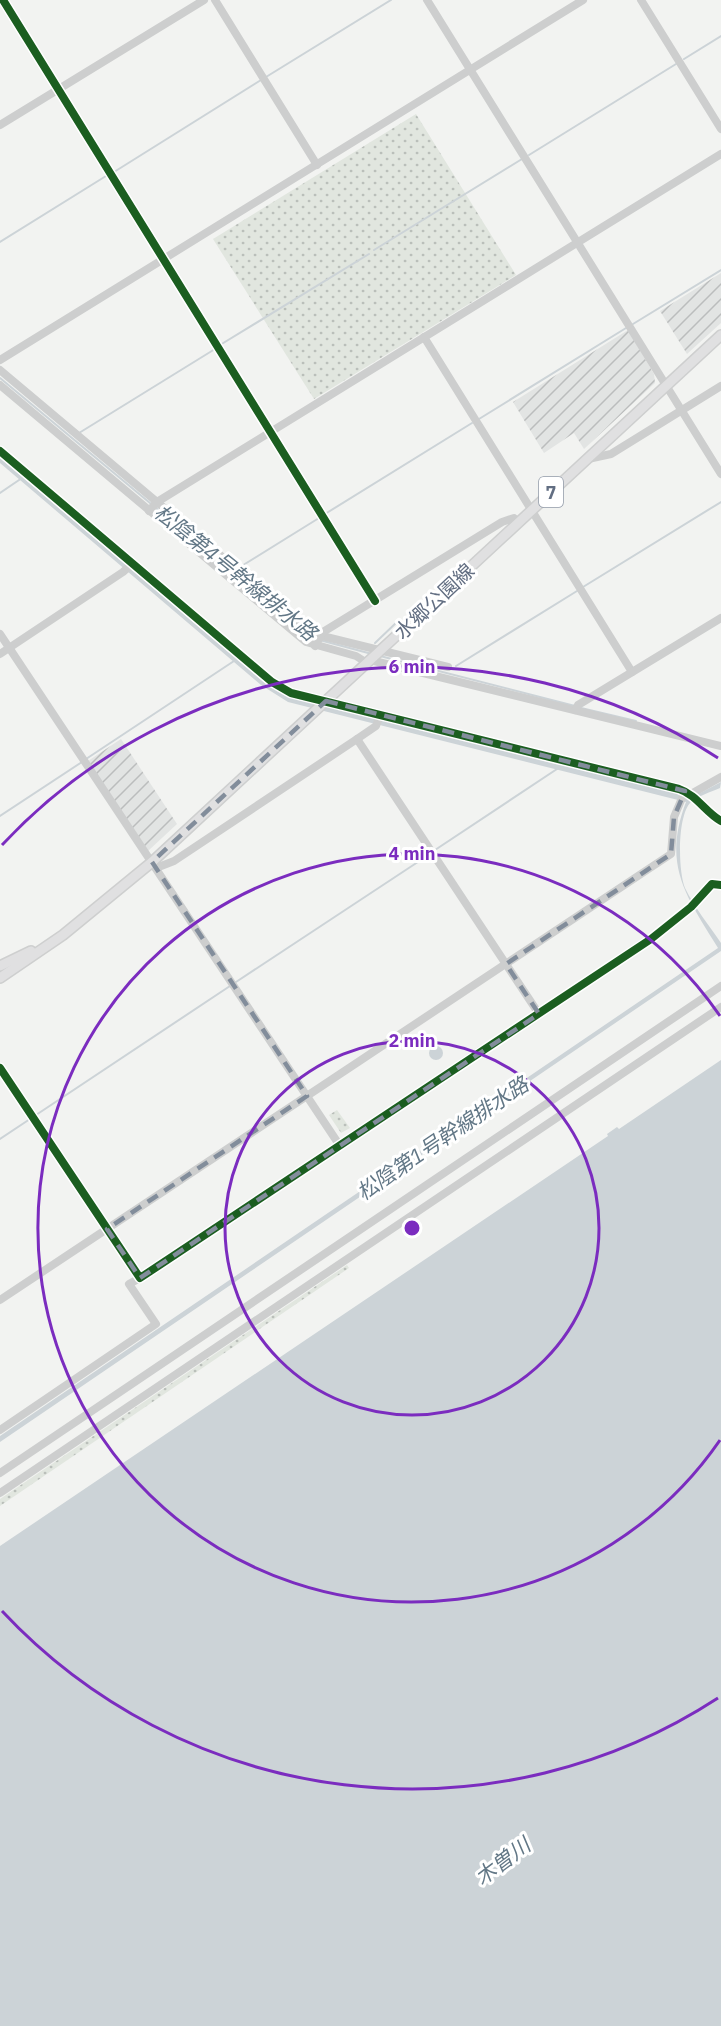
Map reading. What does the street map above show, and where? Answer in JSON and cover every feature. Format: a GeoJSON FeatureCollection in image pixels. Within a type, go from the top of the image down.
{"type":"FeatureCollection","features":[{"type":"Feature","properties":{"kind":"main road","name":"水郷公園線"},"geometry":{"type":"LineString","coordinates":[[0,978],[154,865],[321,706],[721,335]]}},
{"type":"Feature","properties":{"kind":"main road","name":"水郷公園線"},"geometry":{"type":"LineString","coordinates":[[0,966],[63,934]]}},
{"type":"Feature","properties":{"kind":"street"},"geometry":{"type":"LineString","coordinates":[[3,0],[375,601]]}},
{"type":"Feature","properties":{"kind":"street"},"geometry":{"type":"LineString","coordinates":[[0,125],[204,0]]}},
{"type":"Feature","properties":{"kind":"street"},"geometry":{"type":"LineString","coordinates":[[215,0],[317,165]]}},
{"type":"Feature","properties":{"kind":"street"},"geometry":{"type":"LineString","coordinates":[[427,0],[721,474]]}},
{"type":"Feature","properties":{"kind":"street"},"geometry":{"type":"LineString","coordinates":[[0,360],[584,0]]}},
{"type":"Feature","properties":{"kind":"street"},"geometry":{"type":"LineString","coordinates":[[641,0],[721,129]]}},
{"type":"Feature","properties":{"kind":"street"},"geometry":{"type":"LineString","coordinates":[[153,506],[269,431],[721,154]]}},
{"type":"Feature","properties":{"kind":"street"},"geometry":{"type":"LineString","coordinates":[[424,337],[632,672]]}},
{"type":"Feature","properties":{"kind":"street"},"geometry":{"type":"LineString","coordinates":[[0,370],[306,642],[370,661],[576,708],[721,746]]}},
{"type":"Feature","properties":{"kind":"street"},"geometry":{"type":"LineString","coordinates":[[0,385],[314,634],[448,667]]}},
{"type":"Feature","properties":{"kind":"street"},"geometry":{"type":"LineString","coordinates":[[588,459],[611,454],[721,386]]}},
{"type":"Feature","properties":{"kind":"street"},"geometry":{"type":"LineString","coordinates":[[0,451],[130,566],[272,682],[291,693],[321,706],[688,796],[707,813],[721,821]]}},
{"type":"Feature","properties":{"kind":"street"},"geometry":{"type":"LineString","coordinates":[[316,646],[319,635],[502,522],[514,518],[518,522]]}},
{"type":"Feature","properties":{"kind":"street"},"geometry":{"type":"LineString","coordinates":[[0,654],[130,566]]}},
{"type":"Feature","properties":{"kind":"street"},"geometry":{"type":"LineString","coordinates":[[576,708],[721,618]]}},
{"type":"Feature","properties":{"kind":"street"},"geometry":{"type":"LineString","coordinates":[[0,634],[340,1146]]}},
{"type":"Feature","properties":{"kind":"street"},"geometry":{"type":"LineString","coordinates":[[154,865],[174,861],[357,739],[379,720]]}},
{"type":"Feature","properties":{"kind":"street"},"geometry":{"type":"LineString","coordinates":[[357,739],[539,1014]]}},
{"type":"Feature","properties":{"kind":"street"},"geometry":{"type":"LineString","coordinates":[[0,1300],[671,854],[674,817],[688,796],[721,777]]}},
{"type":"Feature","properties":{"kind":"street"},"geometry":{"type":"LineString","coordinates":[[0,1430],[156,1324],[129,1284],[651,939],[694,904],[712,884],[721,885]]}},
{"type":"Feature","properties":{"kind":"street"},"geometry":{"type":"LineString","coordinates":[[0,1473],[721,986]]}},
{"type":"Feature","properties":{"kind":"street"},"geometry":{"type":"LineString","coordinates":[[0,1494],[721,1007]]}},
{"type":"Feature","properties":{"kind":"street"},"geometry":{"type":"LineString","coordinates":[[0,1068],[140,1278]]}},
{"type":"Feature","properties":{"kind":"highlighted area"},"geometry":{"type":"Polygon","coordinates":[[[326,701],[685,791],[674,817],[671,854],[506,964],[539,1014],[140,1278],[107,1229],[307,1096],[152,862],[326,701]]]}},
{"type":"Feature","properties":{"kind":"shaded area"},"geometry":{"type":"Polygon","coordinates":[[[416,114],[516,275],[314,399],[213,239],[416,114]]]}},
{"type":"Feature","properties":{"kind":"shaded area"},"geometry":{"type":"Polygon","coordinates":[[[721,273],[721,323],[687,354],[660,311],[721,273]]]}},
{"type":"Feature","properties":{"kind":"shaded area"},"geometry":{"type":"Polygon","coordinates":[[[628,330],[654,374],[655,383],[584,449],[574,433],[544,453],[513,402],[628,330]]]}},
{"type":"Feature","properties":{"kind":"shaded area"},"geometry":{"type":"Polygon","coordinates":[[[121,739],[177,824],[148,851],[88,761],[121,739]]]}},
{"type":"Feature","properties":{"kind":"shaded area"},"geometry":{"type":"Polygon","coordinates":[[[337,1110],[350,1128],[341,1133],[329,1115],[337,1110]]]}},
{"type":"Feature","properties":{"kind":"shaded area"},"geometry":{"type":"Polygon","coordinates":[[[347,1265],[349,1268],[0,1506],[0,1499],[347,1265]]]}},
{"type":"Feature","properties":{"kind":"water","name":"松陰第1号幹線排水路"},"geometry":{"type":"Polygon","coordinates":[[[0,458],[265,683],[287,696],[680,794],[689,799],[721,782],[720,788],[694,800],[686,809],[681,830],[680,857],[685,888],[721,943],[721,951],[0,1442],[0,1436],[718,948],[687,896],[677,862],[676,844],[679,824],[686,802],[288,702],[261,685],[0,463],[0,458]]]}},
{"type":"Feature","properties":{"kind":"water"},"geometry":{"type":"Polygon","coordinates":[[[436,1046],[441,1048],[443,1053],[441,1058],[436,1060],[431,1058],[429,1053],[431,1048],[436,1046]]]}},
{"type":"Feature","properties":{"kind":"water","name":"木曽川"},"geometry":{"type":"Polygon","coordinates":[[[721,1060],[721,2026],[0,2026],[0,1546],[608,1136],[607,1134],[617,1127],[619,1129],[721,1060]]]}},
{"type":"Feature","properties":{"kind":"waterway"},"geometry":{"type":"LineString","coordinates":[[266,77],[391,0]]}},
{"type":"Feature","properties":{"kind":"waterway"},"geometry":{"type":"LineString","coordinates":[[684,59],[721,36]]}},
{"type":"Feature","properties":{"kind":"waterway"},"geometry":{"type":"LineString","coordinates":[[529,155],[676,64]]}},
{"type":"Feature","properties":{"kind":"waterway"},"geometry":{"type":"LineString","coordinates":[[114,172],[261,80]]}},
{"type":"Feature","properties":{"kind":"waterway"},"geometry":{"type":"LineString","coordinates":[[374,250],[522,159]]}},
{"type":"Feature","properties":{"kind":"waterway"},"geometry":{"type":"LineString","coordinates":[[0,242],[106,176]]}},
{"type":"Feature","properties":{"kind":"waterway"},"geometry":{"type":"LineString","coordinates":[[220,345],[369,254]]}},
{"type":"Feature","properties":{"kind":"waterway"},"geometry":{"type":"LineString","coordinates":[[633,324],[721,270]]}},
{"type":"Feature","properties":{"kind":"waterway"},"geometry":{"type":"LineString","coordinates":[[479,419],[626,328]]}},
{"type":"Feature","properties":{"kind":"waterway"},"geometry":{"type":"LineString","coordinates":[[79,433],[215,349]]}},
{"type":"Feature","properties":{"kind":"waterway","name":"松陰第4号幹線排水路"},"geometry":{"type":"LineString","coordinates":[[0,378],[312,638],[372,654]]}},
{"type":"Feature","properties":{"kind":"waterway"},"geometry":{"type":"LineString","coordinates":[[325,514],[472,423]]}},
{"type":"Feature","properties":{"kind":"waterway"},"geometry":{"type":"LineString","coordinates":[[0,493],[22,478]]}},
{"type":"Feature","properties":{"kind":"waterway"},"geometry":{"type":"LineString","coordinates":[[583,587],[721,502]]}},
{"type":"Feature","properties":{"kind":"waterway"},"geometry":{"type":"LineString","coordinates":[[240,567],[319,518]]}},
{"type":"Feature","properties":{"kind":"waterway"},"geometry":{"type":"LineString","coordinates":[[456,666],[577,591]]}},
{"type":"Feature","properties":{"kind":"waterway"},"geometry":{"type":"LineString","coordinates":[[375,643],[398,621]]}},
{"type":"Feature","properties":{"kind":"waterway","name":"松陰第4号幹線排水路"},"geometry":{"type":"LineString","coordinates":[[380,656],[575,706]]}},
{"type":"Feature","properties":{"kind":"waterway"},"geometry":{"type":"LineString","coordinates":[[86,759],[234,661]]}},
{"type":"Feature","properties":{"kind":"waterway","name":"松陰第4号幹線排水路"},"geometry":{"type":"LineString","coordinates":[[581,708],[636,721]]}},
{"type":"Feature","properties":{"kind":"waterway"},"geometry":{"type":"LineString","coordinates":[[0,816],[82,762]]}},
{"type":"Feature","properties":{"kind":"waterway"},"geometry":{"type":"LineString","coordinates":[[435,850],[560,767]]}},
{"type":"Feature","properties":{"kind":"waterway"},"geometry":{"type":"LineString","coordinates":[[236,982],[430,854]]}},
{"type":"Feature","properties":{"kind":"waterway"},"geometry":{"type":"LineString","coordinates":[[557,997],[646,937]]}},
{"type":"Feature","properties":{"kind":"waterway"},"geometry":{"type":"LineString","coordinates":[[36,1115],[230,986]]}},
{"type":"Feature","properties":{"kind":"waterway"},"geometry":{"type":"LineString","coordinates":[[492,1040],[526,1017]]}},
{"type":"Feature","properties":{"kind":"waterway"},"geometry":{"type":"LineString","coordinates":[[443,1072],[480,1047]]}},
{"type":"Feature","properties":{"kind":"waterway"},"geometry":{"type":"LineString","coordinates":[[342,1139],[439,1075]]}},
{"type":"Feature","properties":{"kind":"waterway"},"geometry":{"type":"LineString","coordinates":[[0,1139],[30,1119]]}},
{"type":"Feature","properties":{"kind":"waterway"},"geometry":{"type":"LineString","coordinates":[[142,1272],[333,1145]]}},
{"type":"Feature","properties":{"kind":"cycle path"},"geometry":{"type":"LineString","coordinates":[[3,0],[375,601]]}},
{"type":"Feature","properties":{"kind":"cycle path"},"geometry":{"type":"LineString","coordinates":[[0,451],[272,682],[291,693],[679,789],[691,795],[721,821]]}},
{"type":"Feature","properties":{"kind":"cycle path"},"geometry":{"type":"LineString","coordinates":[[0,1068],[140,1278],[651,939],[691,907],[712,884],[721,885]]}}]}
